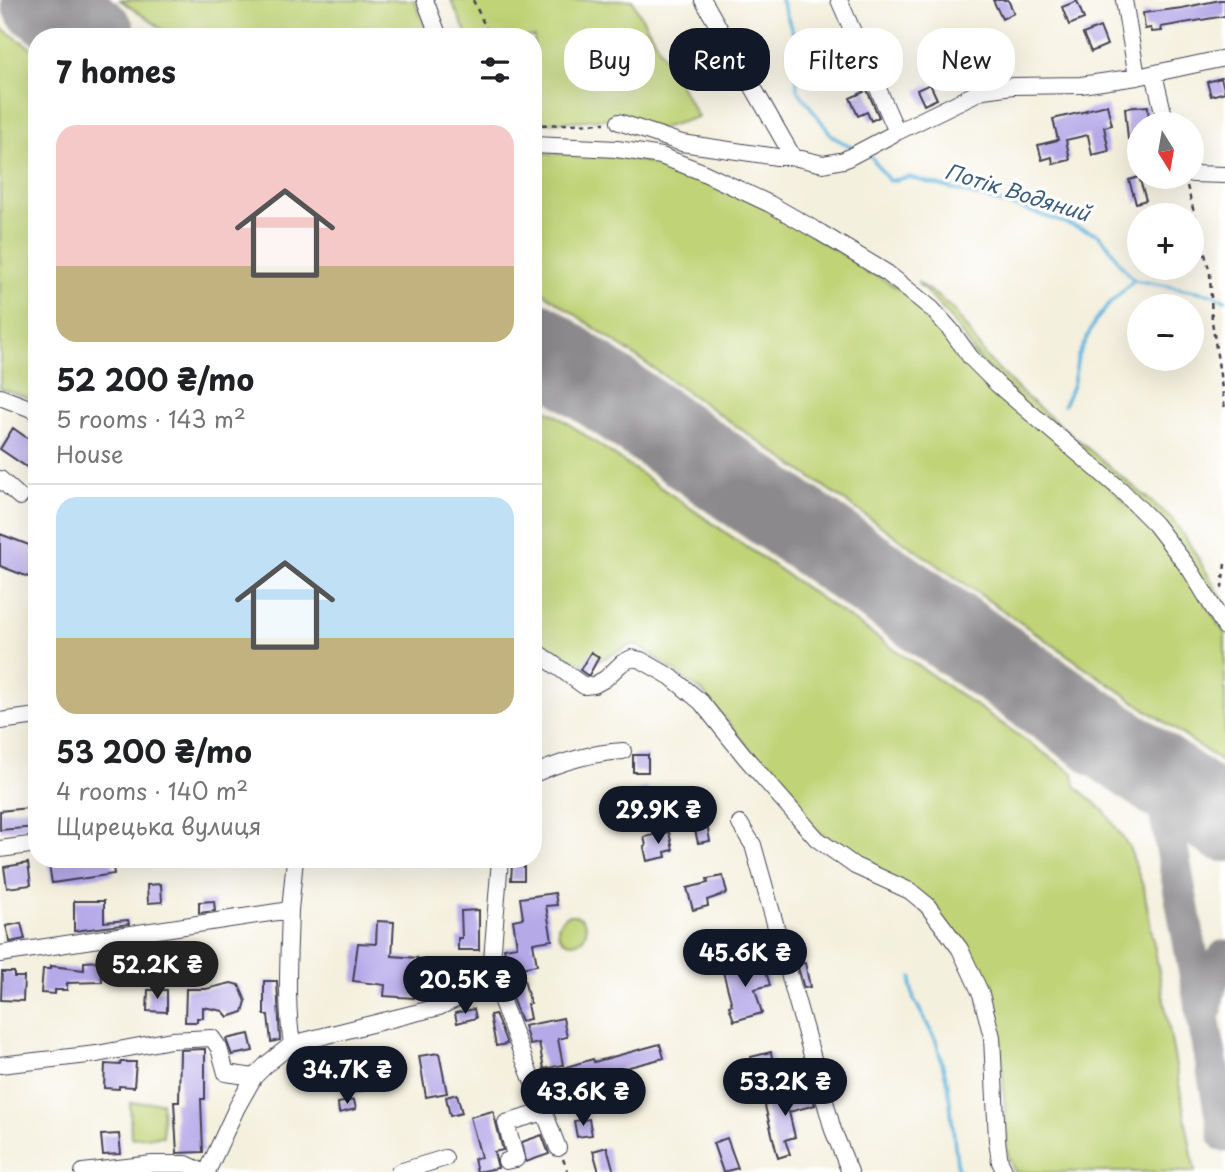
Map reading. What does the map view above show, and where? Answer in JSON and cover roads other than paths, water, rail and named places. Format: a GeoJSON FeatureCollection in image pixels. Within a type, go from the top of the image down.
{"type":"FeatureCollection","features":[{"type":"Feature","properties":{"kind":"street"},"geometry":{"type":"LineString","coordinates":[[425,0],[436,28]]}},
{"type":"Feature","properties":{"kind":"street"},"geometry":{"type":"LineString","coordinates":[[703,0],[793,157]]}},
{"type":"Feature","properties":{"kind":"street"},"geometry":{"type":"LineString","coordinates":[[839,0],[897,132]]}},
{"type":"Feature","properties":{"kind":"street"},"geometry":{"type":"LineString","coordinates":[[1124,0],[1137,77]]}},
{"type":"Feature","properties":{"kind":"street"},"geometry":{"type":"LineString","coordinates":[[619,122],[682,143],[793,157],[823,164],[844,160],[983,90],[1013,86],[1082,85],[1154,74],[1225,58]]}},
{"type":"Feature","properties":{"kind":"street"},"geometry":{"type":"LineString","coordinates":[[1154,74],[1163,112]]}},
{"type":"Feature","properties":{"kind":"street"},"geometry":{"type":"LineString","coordinates":[[542,145],[617,149],[661,156],[770,204],[887,273],[932,309],[971,358],[998,384],[1120,489],[1156,524],[1191,571],[1225,627]]}},
{"type":"Feature","properties":{"kind":"street"},"geometry":{"type":"LineString","coordinates":[[1204,174],[1225,175]]}},
{"type":"Feature","properties":{"kind":"street"},"geometry":{"type":"LineString","coordinates":[[3,403],[28,409]]}},
{"type":"Feature","properties":{"kind":"street"},"geometry":{"type":"LineString","coordinates":[[0,479],[20,497]]}},
{"type":"Feature","properties":{"kind":"street"},"geometry":{"type":"LineString","coordinates":[[542,656],[584,686],[594,685],[632,658],[641,660],[671,677],[701,702],[817,839],[855,866],[910,891],[927,905],[960,949],[981,994],[992,1037],[997,1140],[1000,1162],[1005,1172]]}},
{"type":"Feature","properties":{"kind":"street"},"geometry":{"type":"LineString","coordinates":[[0,721],[28,717]]}},
{"type":"Feature","properties":{"kind":"street"},"geometry":{"type":"LineString","coordinates":[[542,771],[564,761],[602,752],[623,751]]}},
{"type":"Feature","properties":{"kind":"street"},"geometry":{"type":"LineString","coordinates":[[740,824],[753,845],[833,1130],[850,1172]]}},
{"type":"Feature","properties":{"kind":"street"},"geometry":{"type":"LineString","coordinates":[[0,849],[28,845]]}},
{"type":"Feature","properties":{"kind":"street"},"geometry":{"type":"LineString","coordinates":[[292,1044],[289,1013],[290,910],[294,868]]}},
{"type":"Feature","properties":{"kind":"street"},"geometry":{"type":"LineString","coordinates":[[499,868],[491,973],[558,1148]]}},
{"type":"Feature","properties":{"kind":"street"},"geometry":{"type":"LineString","coordinates":[[0,954],[290,910]]}},
{"type":"Feature","properties":{"kind":"street"},"geometry":{"type":"LineString","coordinates":[[207,1172],[254,1077],[292,1044],[439,1007],[458,998],[491,973]]}},
{"type":"Feature","properties":{"kind":"street"},"geometry":{"type":"LineString","coordinates":[[0,1065],[97,1055],[171,1040],[212,1038],[219,1048],[226,1073],[254,1077]]}},
{"type":"Feature","properties":{"kind":"street"},"geometry":{"type":"LineString","coordinates":[[506,1161],[516,1159],[506,1123],[544,1112]]}},
{"type":"Feature","properties":{"kind":"street"},"geometry":{"type":"LineString","coordinates":[[399,1172],[445,1158]]}},
{"type":"Feature","properties":{"kind":"street"},"geometry":{"type":"LineString","coordinates":[[83,1172],[153,1164],[186,1164],[198,1172]]}},
{"type":"Feature","properties":{"kind":"waterway","name":"Потік Водяний"},"geometry":{"type":"LineString","coordinates":[[781,0],[795,38],[797,89],[833,137],[855,149]]}},
{"type":"Feature","properties":{"kind":"waterway","name":"Потік Водяний"},"geometry":{"type":"LineString","coordinates":[[872,158],[889,181],[909,177],[1023,209],[1098,234],[1134,280],[1211,294],[1225,300]]}},
{"type":"Feature","properties":{"kind":"waterway"},"geometry":{"type":"LineString","coordinates":[[1064,405],[1073,385],[1078,356],[1095,321],[1134,280]]}},
{"type":"Feature","properties":{"kind":"waterway"},"geometry":{"type":"LineString","coordinates":[[912,977],[914,999],[936,1041],[948,1085],[958,1172]]}}]}
